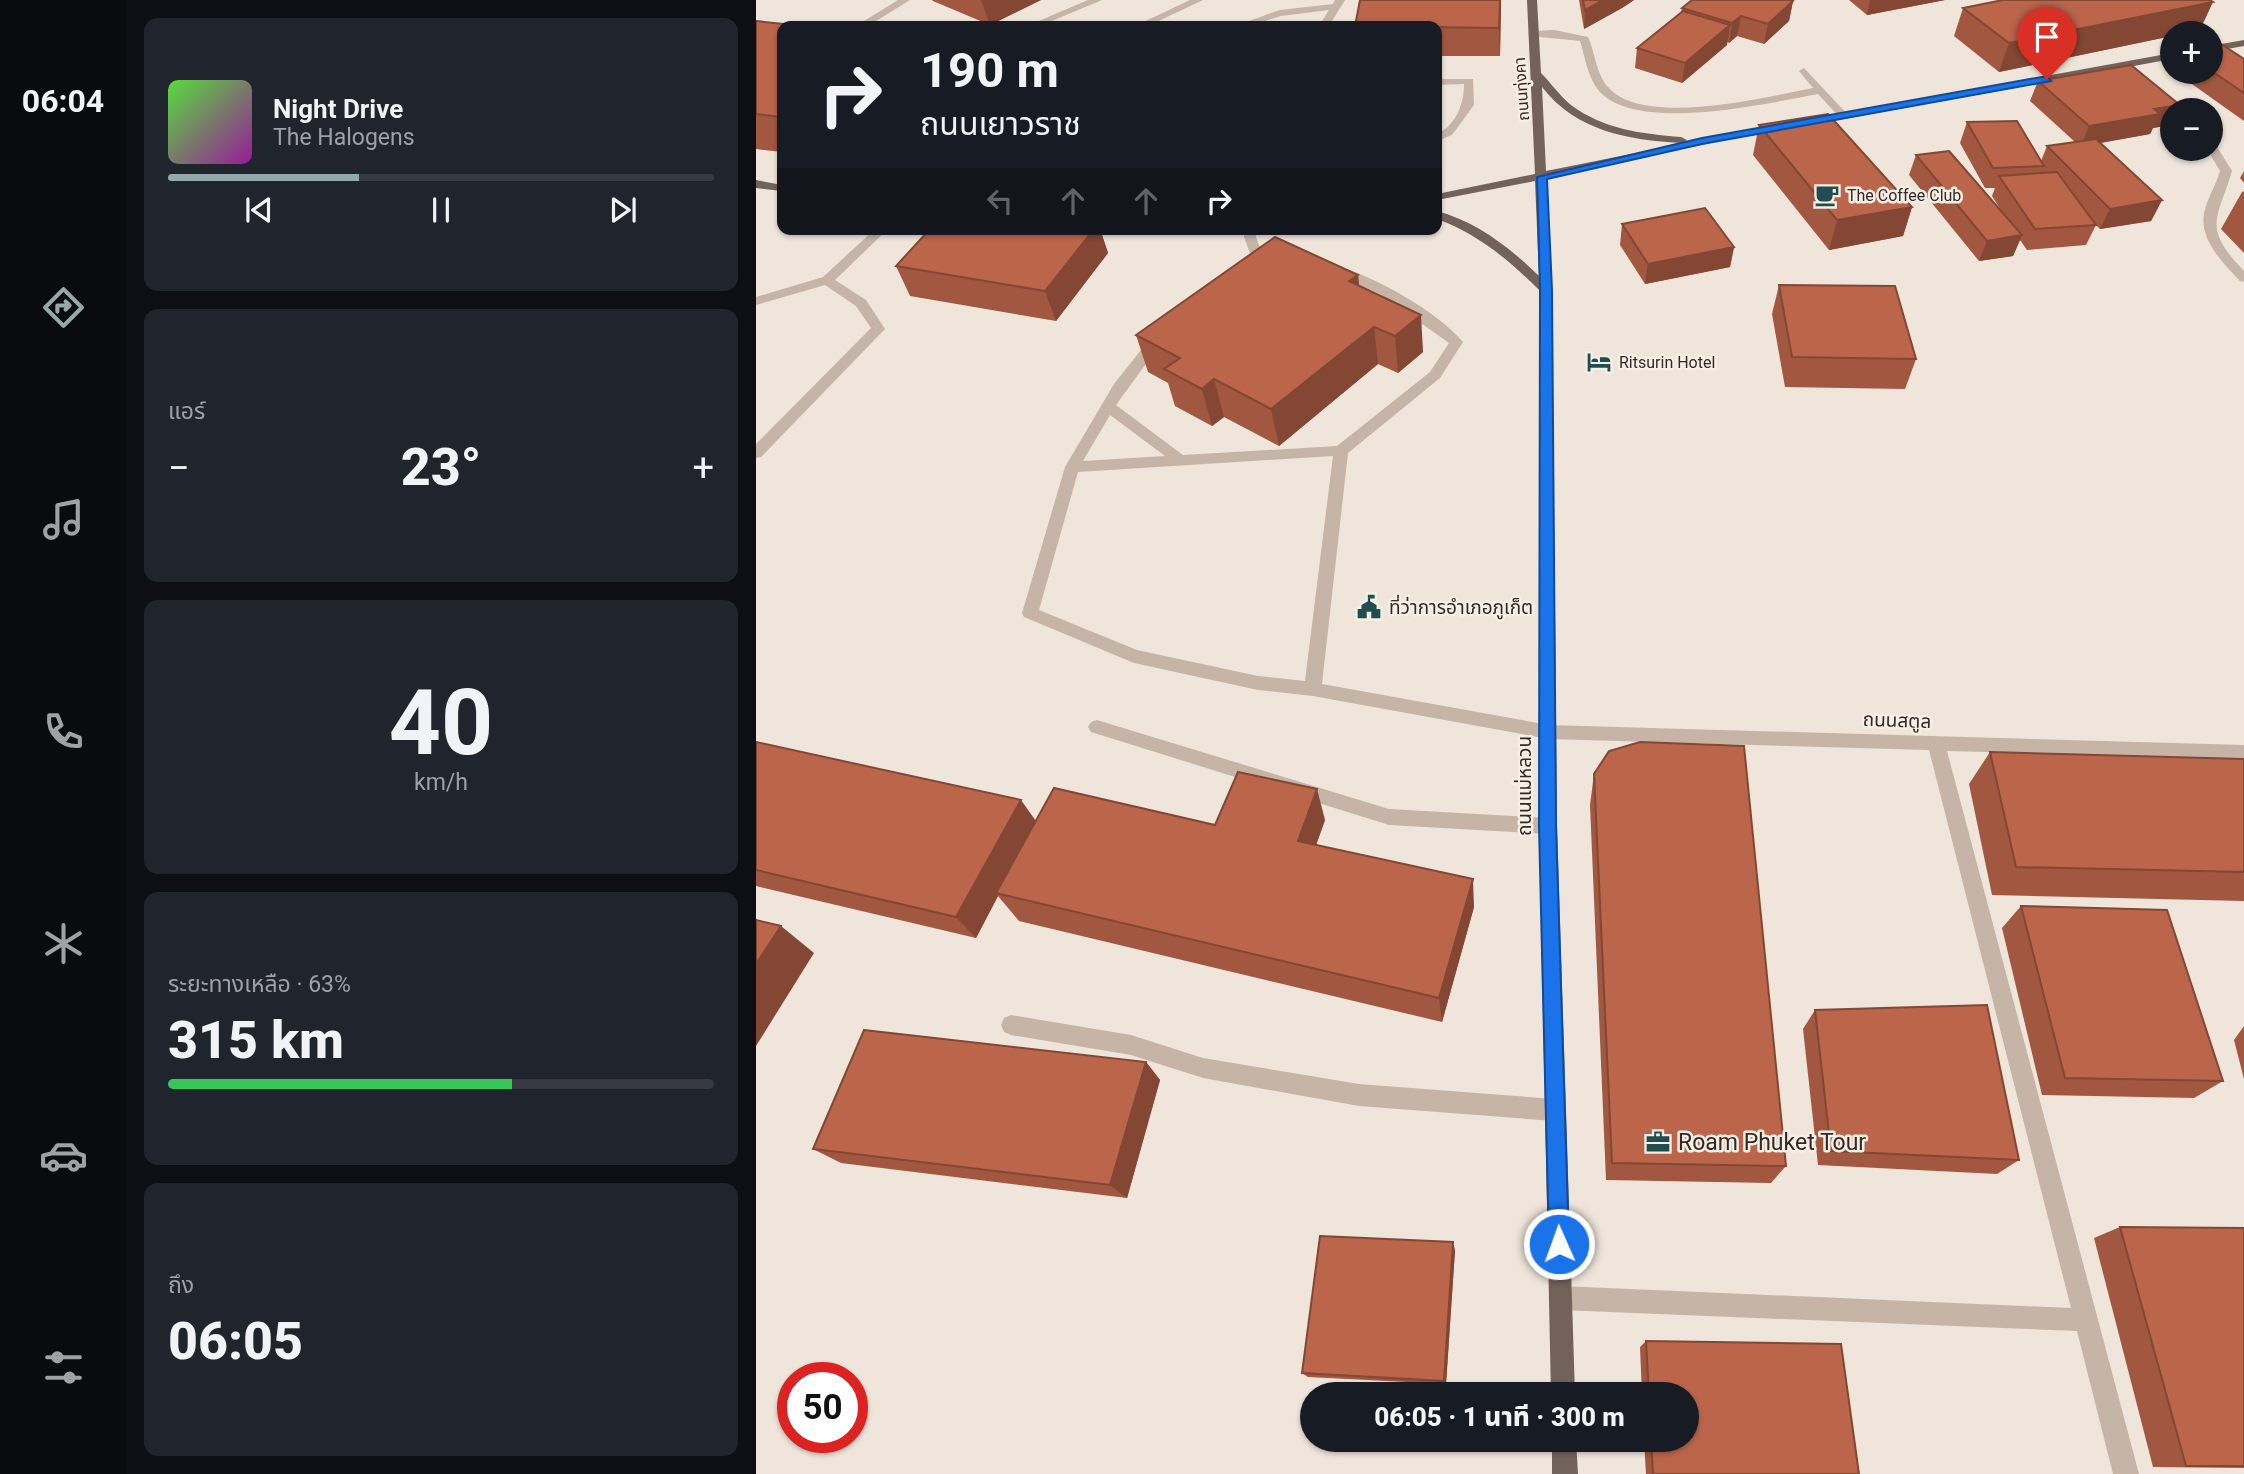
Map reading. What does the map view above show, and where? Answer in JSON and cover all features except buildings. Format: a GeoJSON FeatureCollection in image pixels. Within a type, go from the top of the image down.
{"type":"FeatureCollection","features":[{"type":"Feature","properties":{"kind":"main road","name":"ถนนทุ่งคา"},"geometry":{"type":"LineString","coordinates":[[1532,0],[1542,177]]}},
{"type":"Feature","properties":{"kind":"main road"},"geometry":{"type":"LineString","coordinates":[[2223,47],[2244,43]]}},
{"type":"Feature","properties":{"kind":"main road"},"geometry":{"type":"LineString","coordinates":[[1442,196],[1702,141],[1823,124],[1844,116],[2160,58]]}},
{"type":"Feature","properties":{"kind":"main road"},"geometry":{"type":"LineString","coordinates":[[1537,73],[1553,97],[1579,116],[1611,131],[1636,138],[1702,141]]}},
{"type":"Feature","properties":{"kind":"main road","name":"ถนนแม่หลวน"},"geometry":{"type":"LineString","coordinates":[[1542,177],[1546,290],[1548,826],[1563,1382]]}},
{"type":"Feature","properties":{"kind":"main road"},"geometry":{"type":"LineString","coordinates":[[758,187],[777,188]]}},
{"type":"Feature","properties":{"kind":"main road"},"geometry":{"type":"LineString","coordinates":[[1442,217],[1489,237],[1507,250],[1546,290]]}},
{"type":"Feature","properties":{"kind":"main road"},"geometry":{"type":"LineString","coordinates":[[1564,1452],[1564,1474]]}},
{"type":"Feature","properties":{"kind":"street"},"geometry":{"type":"LineString","coordinates":[[869,21],[905,0]]}},
{"type":"Feature","properties":{"kind":"street"},"geometry":{"type":"LineString","coordinates":[[1044,21],[1097,0]]}},
{"type":"Feature","properties":{"kind":"street"},"geometry":{"type":"LineString","coordinates":[[1151,21],[1198,0]]}},
{"type":"Feature","properties":{"kind":"street"},"geometry":{"type":"LineString","coordinates":[[1255,21],[1280,13],[1339,3]]}},
{"type":"Feature","properties":{"kind":"street"},"geometry":{"type":"LineString","coordinates":[[1327,21],[1339,3]]}},
{"type":"Feature","properties":{"kind":"street"},"geometry":{"type":"LineString","coordinates":[[1533,34],[1554,33],[1584,39],[1604,90],[1615,98],[1644,108],[1679,112],[1820,90]]}},
{"type":"Feature","properties":{"kind":"street"},"geometry":{"type":"LineString","coordinates":[[2123,65],[2133,73]]}},
{"type":"Feature","properties":{"kind":"street"},"geometry":{"type":"LineString","coordinates":[[1804,71],[1844,116]]}},
{"type":"Feature","properties":{"kind":"street"},"geometry":{"type":"LineString","coordinates":[[1442,82],[1469,81],[1469,105],[1448,133],[1442,136]]}},
{"type":"Feature","properties":{"kind":"street"},"geometry":{"type":"LineString","coordinates":[[2220,161],[2226,172],[2209,216],[2209,227],[2213,239],[2244,278]]}},
{"type":"Feature","properties":{"kind":"street"},"geometry":{"type":"LineString","coordinates":[[756,301],[827,280],[876,235]]}},
{"type":"Feature","properties":{"kind":"street"},"geometry":{"type":"LineString","coordinates":[[1250,235],[1261,269]]}},
{"type":"Feature","properties":{"kind":"street"},"geometry":{"type":"LineString","coordinates":[[1072,467],[1341,451],[1435,375],[1456,342],[1421,313],[1367,279],[1328,268],[1315,268]]}},
{"type":"Feature","properties":{"kind":"street"},"geometry":{"type":"LineString","coordinates":[[756,453],[878,329],[861,303],[827,280]]}},
{"type":"Feature","properties":{"kind":"street"},"geometry":{"type":"LineString","coordinates":[[1072,467],[1108,406],[1161,334],[1172,325]]}},
{"type":"Feature","properties":{"kind":"street"},"geometry":{"type":"LineString","coordinates":[[1108,406],[1181,461]]}},
{"type":"Feature","properties":{"kind":"street"},"geometry":{"type":"LineString","coordinates":[[1313,689],[1341,451]]}},
{"type":"Feature","properties":{"kind":"street","name":"ถนนสตูล"},"geometry":{"type":"LineString","coordinates":[[1072,467],[1030,613],[1135,656],[1258,683],[1313,689],[1549,732],[2244,752]]}},
{"type":"Feature","properties":{"kind":"street"},"geometry":{"type":"LineString","coordinates":[[1097,727],[1389,817],[1548,826]]}},
{"type":"Feature","properties":{"kind":"street"},"geometry":{"type":"LineString","coordinates":[[1936,742],[2126,1474]]}},
{"type":"Feature","properties":{"kind":"street"},"geometry":{"type":"LineString","coordinates":[[1011,1025],[1131,1045],[1203,1069],[1359,1095],[1554,1110]]}},
{"type":"Feature","properties":{"kind":"street"},"geometry":{"type":"LineString","coordinates":[[1561,1298],[2085,1320]]}},
{"type":"Feature","properties":{"kind":"place","name":"The Coffee Club"},"geometry":{"type":"Point","coordinates":[1827,195]}},
{"type":"Feature","properties":{"kind":"place","name":"Ritsurin Hotel"},"geometry":{"type":"Point","coordinates":[1599,362]}},
{"type":"Feature","properties":{"kind":"place","name":"ที่ว่าการอำเภอภูเก็ต"},"geometry":{"type":"Point","coordinates":[1369,607]}},
{"type":"Feature","properties":{"kind":"place","name":"Roam Phuket Tour"},"geometry":{"type":"Point","coordinates":[1658,1142]}},
{"type":"Feature","properties":{"kind":"route"},"geometry":{"type":"LineString","coordinates":[[1559,1244],[1548,826],[1546,290],[1542,177],[1702,141],[2047,79]]}}]}
